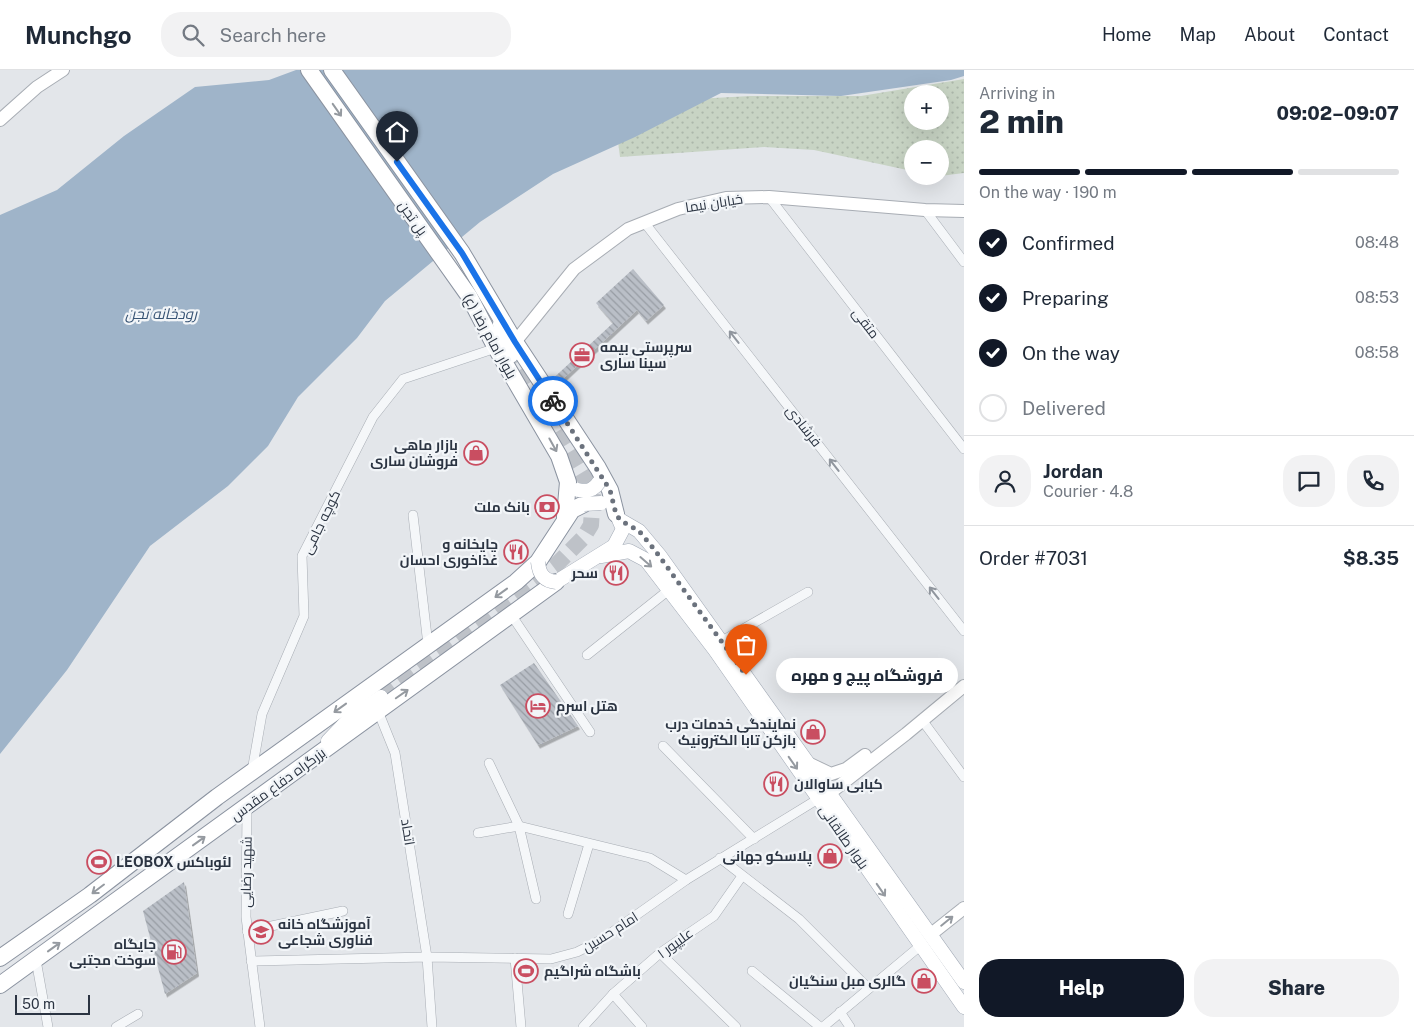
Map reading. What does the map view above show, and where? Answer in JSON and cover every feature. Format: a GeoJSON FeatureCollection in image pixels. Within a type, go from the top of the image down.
{"type":"FeatureCollection","features":[{"type":"Feature","properties":{"kind":"highway","name":"پل تجن"},"geometry":{"type":"LineString","coordinates":[[309,70],[448,267]]}},
{"type":"Feature","properties":{"kind":"highway","name":"پل تجن"},"geometry":{"type":"LineString","coordinates":[[332,70],[462,253]]}},
{"type":"Feature","properties":{"kind":"highway","name":"بلوار امام رضا (ع)"},"geometry":{"type":"LineString","coordinates":[[462,253],[499,316],[513,349],[610,490],[618,517]]}},
{"type":"Feature","properties":{"kind":"highway","name":"بلوار امام رضا (ع)"},"geometry":{"type":"LineString","coordinates":[[448,267],[469,296],[496,348],[560,456],[576,491],[568,496],[566,517]]}},
{"type":"Feature","properties":{"kind":"highway"},"geometry":{"type":"LineString","coordinates":[[530,571],[574,507],[576,491]]}},
{"type":"Feature","properties":{"kind":"highway","name":"بزرگراه دفاع مقدس"},"geometry":{"type":"LineString","coordinates":[[0,958],[90,895],[252,772],[530,571]]}},
{"type":"Feature","properties":{"kind":"highway","name":"بزرگراه دفاع مقدس"},"geometry":{"type":"LineString","coordinates":[[0,985],[307,763],[380,704],[512,616],[545,588]]}},
{"type":"Feature","properties":{"kind":"main road"},"geometry":{"type":"LineString","coordinates":[[576,491],[586,492],[596,488],[598,474]]}},
{"type":"Feature","properties":{"kind":"main road","name":"بلوار طالقانی"},"geometry":{"type":"LineString","coordinates":[[576,491],[601,503],[639,531],[654,549],[808,763],[820,795],[920,946],[964,1007]]}},
{"type":"Feature","properties":{"kind":"main road"},"geometry":{"type":"LineString","coordinates":[[545,588],[601,556],[619,540],[623,529],[618,517]]}},
{"type":"Feature","properties":{"kind":"main road","name":"بلوار طالقانی"},"geometry":{"type":"LineString","coordinates":[[601,556],[629,551],[646,560],[670,589],[820,795],[930,935],[964,982]]}},
{"type":"Feature","properties":{"kind":"main road"},"geometry":{"type":"LineString","coordinates":[[530,571],[549,581],[545,588]]}},
{"type":"Feature","properties":{"kind":"street"},"geometry":{"type":"LineString","coordinates":[[0,120],[37,87],[62,70]]}},
{"type":"Feature","properties":{"kind":"street","name":"خیابان نیما"},"geometry":{"type":"LineString","coordinates":[[513,349],[574,269],[628,229],[678,208],[726,198],[769,197],[925,210],[964,211]]}},
{"type":"Feature","properties":{"kind":"street","name":"متقی"},"geometry":{"type":"LineString","coordinates":[[769,197],[964,449]]}},
{"type":"Feature","properties":{"kind":"street"},"geometry":{"type":"LineString","coordinates":[[925,210],[964,262]]}},
{"type":"Feature","properties":{"kind":"street","name":"فرشادی"},"geometry":{"type":"LineString","coordinates":[[644,222],[964,631]]}},
{"type":"Feature","properties":{"kind":"street","name":"کوچه جامی"},"geometry":{"type":"LineString","coordinates":[[252,772],[262,714],[304,616],[302,556],[373,417],[402,379],[496,348]]}},
{"type":"Feature","properties":{"kind":"street"},"geometry":{"type":"LineString","coordinates":[[413,515],[428,645]]}},
{"type":"Feature","properties":{"kind":"street"},"geometry":{"type":"LineString","coordinates":[[587,655],[670,589]]}},
{"type":"Feature","properties":{"kind":"street"},"geometry":{"type":"LineString","coordinates":[[722,641],[808,592]]}},
{"type":"Feature","properties":{"kind":"street"},"geometry":{"type":"LineString","coordinates":[[512,616],[590,732]]}},
{"type":"Feature","properties":{"kind":"street"},"geometry":{"type":"LineString","coordinates":[[820,795],[886,749],[964,686]]}},
{"type":"Feature","properties":{"kind":"street","name":"اتحاد"},"geometry":{"type":"LineString","coordinates":[[380,704],[395,753],[427,957],[432,1027]]}},
{"type":"Feature","properties":{"kind":"street"},"geometry":{"type":"LineString","coordinates":[[922,720],[964,776]]}},
{"type":"Feature","properties":{"kind":"street"},"geometry":{"type":"LineString","coordinates":[[663,746],[754,839]]}},
{"type":"Feature","properties":{"kind":"street"},"geometry":{"type":"LineString","coordinates":[[808,763],[831,774],[846,769],[873,749],[886,749]]}},
{"type":"Feature","properties":{"kind":"street"},"geometry":{"type":"LineString","coordinates":[[489,763],[519,826],[536,899]]}},
{"type":"Feature","properties":{"kind":"street","name":"امام حسین"},"geometry":{"type":"LineString","coordinates":[[251,961],[427,957],[551,959],[577,952],[601,940],[686,880],[754,839],[820,795]]}},
{"type":"Feature","properties":{"kind":"street","name":"شهید رضایی"},"geometry":{"type":"LineString","coordinates":[[247,806],[247,931],[260,1027]]}},
{"type":"Feature","properties":{"kind":"street"},"geometry":{"type":"LineString","coordinates":[[478,833],[519,826],[650,858],[686,880]]}},
{"type":"Feature","properties":{"kind":"street"},"geometry":{"type":"LineString","coordinates":[[568,914],[589,844]]}},
{"type":"Feature","properties":{"kind":"street"},"geometry":{"type":"LineString","coordinates":[[720,858],[799,920],[868,988]]}},
{"type":"Feature","properties":{"kind":"street","name":"علیپور ۱"},"geometry":{"type":"LineString","coordinates":[[583,1027],[613,994],[660,953],[714,916],[742,876]]}},
{"type":"Feature","properties":{"kind":"street"},"geometry":{"type":"LineString","coordinates":[[930,935],[964,908]]}},
{"type":"Feature","properties":{"kind":"street"},"geometry":{"type":"LineString","coordinates":[[247,931],[343,911]]}},
{"type":"Feature","properties":{"kind":"street"},"geometry":{"type":"LineString","coordinates":[[752,970],[821,1027],[920,946]]}},
{"type":"Feature","properties":{"kind":"street"},"geometry":{"type":"LineString","coordinates":[[660,953],[736,1027]]}},
{"type":"Feature","properties":{"kind":"street"},"geometry":{"type":"LineString","coordinates":[[516,958],[521,1027]]}},
{"type":"Feature","properties":{"kind":"street"},"geometry":{"type":"LineString","coordinates":[[36,960],[48,1027]]}},
{"type":"Feature","properties":{"kind":"street"},"geometry":{"type":"LineString","coordinates":[[613,994],[642,1027]]}},
{"type":"Feature","properties":{"kind":"street"},"geometry":{"type":"LineString","coordinates":[[840,1012],[850,1027]]}},
{"type":"Feature","properties":{"kind":"street"},"geometry":{"type":"LineString","coordinates":[[116,1027],[138,1014]]}},
{"type":"Feature","properties":{"kind":"green space"},"geometry":{"type":"Polygon","coordinates":[[[964,79],[964,173],[949,175],[949,140],[904,140],[904,169],[814,150],[764,147],[620,157],[615,118],[660,101],[750,96],[861,96],[904,89],[904,130],[949,130],[949,85],[928,85],[964,79]]]}},
{"type":"Feature","properties":{"kind":"water","name":"رودخانه تجن"},"geometry":{"type":"Polygon","coordinates":[[[296,70],[964,70],[964,76],[951,80],[904,85],[904,87],[841,96],[721,93],[635,137],[553,174],[480,222],[385,301],[357,338],[298,397],[268,446],[228,486],[150,546],[67,670],[0,754],[0,215],[57,190],[124,136],[195,87],[269,80],[296,70]]]}},
{"type":"Feature","properties":{"kind":"building","name":"سرپرستی بیمه سینا ساری"},"geometry":{"type":"Polygon","coordinates":[[[633,269],[664,305],[646,321],[637,310],[552,389],[547,384],[613,323],[596,303],[633,269]]]}},
{"type":"Feature","properties":{"kind":"building","name":"هتل اسرم"},"geometry":{"type":"Polygon","coordinates":[[[534,663],[578,726],[538,745],[500,685],[534,663]]]}},
{"type":"Feature","properties":{"kind":"building","name":"جایگاه سوخت مجتبی"},"geometry":{"type":"Polygon","coordinates":[[[184,882],[197,973],[165,994],[143,911],[184,882]]]}},
{"type":"Feature","properties":{"kind":"tunnel"},"geometry":{"type":"LineString","coordinates":[[381,697],[556,565],[583,538],[591,525],[593,492],[511,356]]}},
{"type":"Feature","properties":{"kind":"way so far"},"geometry":{"type":"LineString","coordinates":[[553,401],[598,468],[610,490],[616,514],[620,520],[639,531],[654,549],[746,675]]}},
{"type":"Feature","properties":{"kind":"place","name":"سرپرستی بیمه سینا ساری"},"geometry":{"type":"Point","coordinates":[582,355]}},
{"type":"Feature","properties":{"kind":"place","name":"بازار ماهی فروشان ساری"},"geometry":{"type":"Point","coordinates":[476,453]}},
{"type":"Feature","properties":{"kind":"place","name":"بانک ملت"},"geometry":{"type":"Point","coordinates":[547,507]}},
{"type":"Feature","properties":{"kind":"place","name":"چایخانه و غذاخوری احسان"},"geometry":{"type":"Point","coordinates":[516,552]}},
{"type":"Feature","properties":{"kind":"place","name":"سحر"},"geometry":{"type":"Point","coordinates":[616,573]}},
{"type":"Feature","properties":{"kind":"place","name":"فروشگاه پیچ و مهره"},"geometry":{"type":"Point","coordinates":[746,675]}},
{"type":"Feature","properties":{"kind":"place","name":"هتل اسرم"},"geometry":{"type":"Point","coordinates":[538,706]}},
{"type":"Feature","properties":{"kind":"place","name":"نمایندگی خدمات درب بازکن تابا الکترونیک"},"geometry":{"type":"Point","coordinates":[813,732]}},
{"type":"Feature","properties":{"kind":"place","name":"کبابی ساوالان"},"geometry":{"type":"Point","coordinates":[776,784]}},
{"type":"Feature","properties":{"kind":"place","name":"پلاسکو جهانی"},"geometry":{"type":"Point","coordinates":[830,856]}},
{"type":"Feature","properties":{"kind":"place","name":"LEOBOX لئوباکس"},"geometry":{"type":"Point","coordinates":[99,862]}},
{"type":"Feature","properties":{"kind":"place","name":"آموزشگاه خانه فناوری شجاعی"},"geometry":{"type":"Point","coordinates":[261,932]}},
{"type":"Feature","properties":{"kind":"place","name":"جایگاه سوخت مجتبی"},"geometry":{"type":"Point","coordinates":[174,952]}},
{"type":"Feature","properties":{"kind":"place","name":"باشگاه شراگیم"},"geometry":{"type":"Point","coordinates":[526,971]}},
{"type":"Feature","properties":{"kind":"place","name":"گالری مبل سنگیان"},"geometry":{"type":"Point","coordinates":[924,981]}},
{"type":"Feature","properties":{"kind":"route"},"geometry":{"type":"LineString","coordinates":[[397,162],[462,253],[553,401]]}}]}
